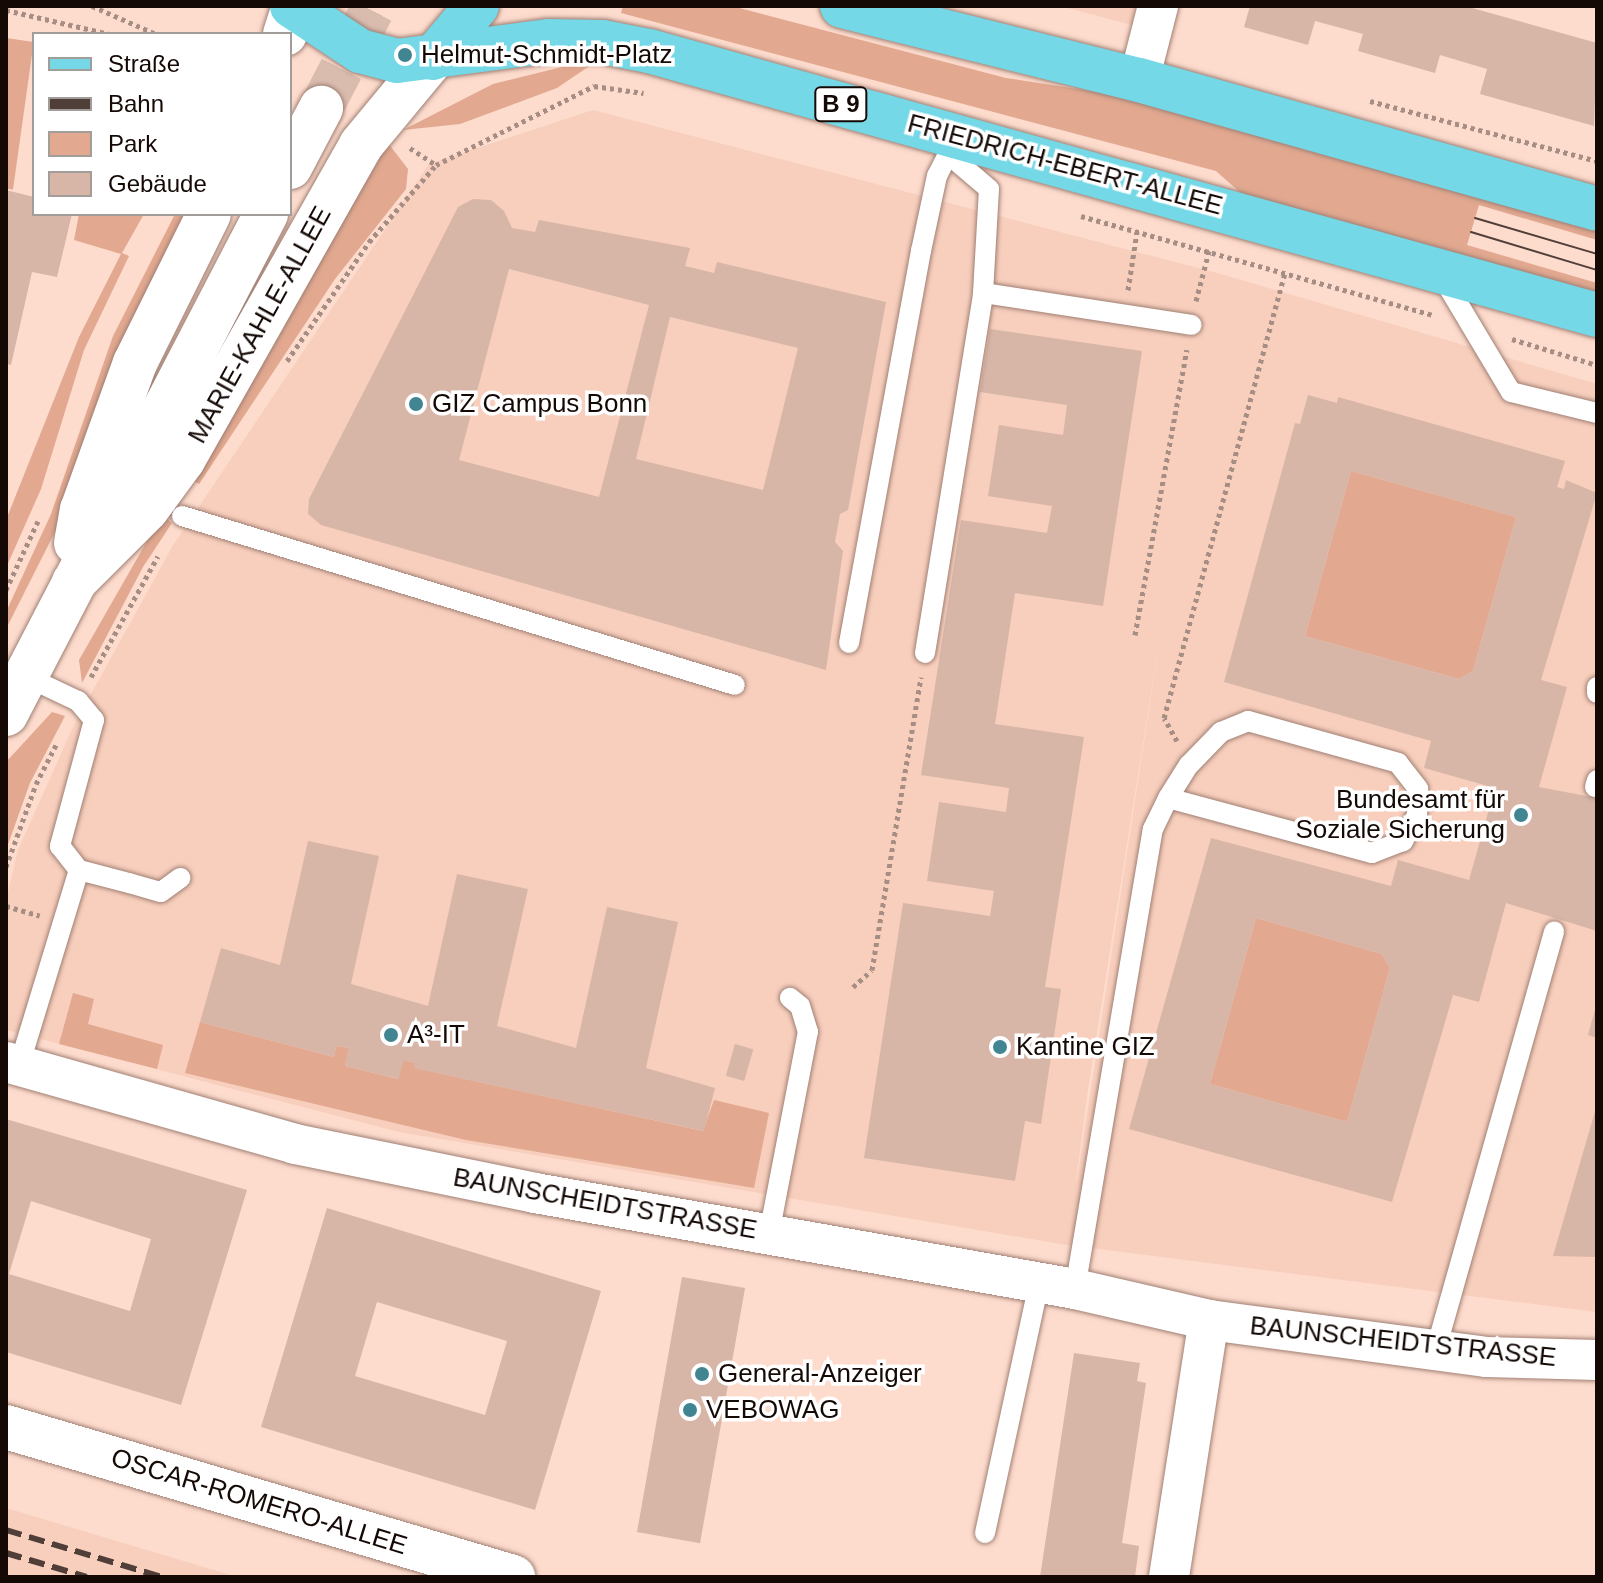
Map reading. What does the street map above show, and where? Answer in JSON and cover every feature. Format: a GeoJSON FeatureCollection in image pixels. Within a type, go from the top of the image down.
{"type":"FeatureCollection","features":[{"type":"Feature","properties":{"kind":"main road","name":"B 9"},"geometry":{"type":"LineString","coordinates":[[293,6],[360,51],[397,61],[433,58]]}},
{"type":"Feature","properties":{"kind":"main road"},"geometry":{"type":"LineString","coordinates":[[433,58],[477,6]]}},
{"type":"Feature","properties":{"kind":"main road"},"geometry":{"type":"LineString","coordinates":[[842,6],[1139,80],[1597,209]]}},
{"type":"Feature","properties":{"kind":"main road","name":"FRIEDRICH-EBERT-ALLEE"},"geometry":{"type":"LineString","coordinates":[[433,58],[521,43],[603,42],[691,61],[953,144],[1437,268],[1597,315]]}},
{"type":"Feature","properties":{"kind":"street"},"geometry":{"type":"LineString","coordinates":[[286,32],[293,6]]}},
{"type":"Feature","properties":{"kind":"street"},"geometry":{"type":"LineString","coordinates":[[1139,80],[1158,6]]}},
{"type":"Feature","properties":{"kind":"street","name":"MARIE-KAHLE-ALLEE"},"geometry":{"type":"LineString","coordinates":[[74,582],[147,509],[183,460],[361,145],[433,58]]}},
{"type":"Feature","properties":{"kind":"street"},"geometry":{"type":"LineString","coordinates":[[292,163],[321,108]]}},
{"type":"Feature","properties":{"kind":"street","name":"MARIE-KAHLE-ALLEE"},"geometry":{"type":"LineString","coordinates":[[74,582],[82,510],[122,395],[208,216]]}},
{"type":"Feature","properties":{"kind":"street","name":"MARIE-KAHLE-ALLEE"},"geometry":{"type":"LineString","coordinates":[[6,714],[265,216]]}},
{"type":"Feature","properties":{"kind":"street","name":"BAUNSCHEIDTSTRASSE"},"geometry":{"type":"LineString","coordinates":[[12,1064],[295,1144],[1057,1286],[1209,1320],[1486,1357],[1597,1360]]}},
{"type":"Feature","properties":{"kind":"street"},"geometry":{"type":"LineString","coordinates":[[1169,1577],[1209,1320]]}},
{"type":"Feature","properties":{"kind":"street","name":"OSCAR-ROMERO-ALLEE"},"geometry":{"type":"LineString","coordinates":[[6,1427],[513,1577]]}},
{"type":"Feature","properties":{"kind":"lane"},"geometry":{"type":"LineString","coordinates":[[849,643],[921,251],[937,176],[953,144],[989,189],[983,293],[925,653]]}},
{"type":"Feature","properties":{"kind":"lane"},"geometry":{"type":"LineString","coordinates":[[1437,268],[1511,392],[1597,413]]}},
{"type":"Feature","properties":{"kind":"lane"},"geometry":{"type":"LineString","coordinates":[[983,293],[1192,325]]}},
{"type":"Feature","properties":{"kind":"lane"},"geometry":{"type":"LineString","coordinates":[[182,516],[735,685]]}},
{"type":"Feature","properties":{"kind":"lane"},"geometry":{"type":"LineString","coordinates":[[25,676],[78,701],[94,720],[60,846],[79,870],[161,892],[180,878]]}},
{"type":"Feature","properties":{"kind":"lane"},"geometry":{"type":"LineString","coordinates":[[1597,687],[1597,693]]}},
{"type":"Feature","properties":{"kind":"lane"},"geometry":{"type":"LineString","coordinates":[[985,1533],[1057,1286],[1153,829],[1168,798],[1189,765],[1221,732],[1248,721],[1398,763],[1418,789],[1417,815],[1403,841],[1372,853],[1168,798]]}},
{"type":"Feature","properties":{"kind":"lane"},"geometry":{"type":"LineString","coordinates":[[12,1064],[79,870]]}},
{"type":"Feature","properties":{"kind":"lane"},"geometry":{"type":"LineString","coordinates":[[1436,1349],[1554,931]]}},
{"type":"Feature","properties":{"kind":"lane"},"geometry":{"type":"LineString","coordinates":[[769,1234],[808,1032],[800,1006],[790,998]]}},
{"type":"Feature","properties":{"kind":"path"},"geometry":{"type":"LineString","coordinates":[[92,6],[151,32]]}},
{"type":"Feature","properties":{"kind":"path"},"geometry":{"type":"LineString","coordinates":[[6,10],[100,32]]}},
{"type":"Feature","properties":{"kind":"path"},"geometry":{"type":"LineString","coordinates":[[404,145],[436,165],[594,86],[653,94]]}},
{"type":"Feature","properties":{"kind":"path"},"geometry":{"type":"LineString","coordinates":[[1141,293],[1128,291],[1137,232],[1285,274],[1164,718],[1189,765]]}},
{"type":"Feature","properties":{"kind":"path"},"geometry":{"type":"LineString","coordinates":[[1135,635],[1196,302],[1209,251]]}},
{"type":"Feature","properties":{"kind":"path"},"geometry":{"type":"LineString","coordinates":[[1182,300],[1196,302]]}},
{"type":"Feature","properties":{"kind":"path"},"geometry":{"type":"LineString","coordinates":[[853,987],[872,970],[925,653]]}},
{"type":"Feature","properties":{"kind":"shaded area"},"geometry":{"type":"Polygon","coordinates":[[[1060,6],[1136,6],[1132,25],[1060,6]]]}},
{"type":"Feature","properties":{"kind":"shaded area"},"geometry":{"type":"Polygon","coordinates":[[[593,110],[1217,273],[1597,384],[1597,1312],[1067,1245],[399,1132],[6,1030],[6,900],[18,850],[73,727],[172,547],[429,164],[593,110]],[[1164,611],[1088,1089],[1077,1180],[1164,611]]]}},
{"type":"Feature","properties":{"kind":"shaded area"},"geometry":{"type":"Polygon","coordinates":[[[6,1508],[237,1577],[16,1577],[6,1574],[6,1508]]]}},
{"type":"Feature","properties":{"kind":"green space"},"geometry":{"type":"Polygon","coordinates":[[[623,6],[732,6],[1006,78],[1143,99],[1597,227],[1597,240],[1479,205],[1467,245],[1597,283],[1597,295],[1243,195],[1216,171],[621,13],[623,6]]]}},
{"type":"Feature","properties":{"kind":"green space"},"geometry":{"type":"Polygon","coordinates":[[[6,38],[32,42],[13,189],[6,188],[6,38]]]}},
{"type":"Feature","properties":{"kind":"green space"},"geometry":{"type":"Polygon","coordinates":[[[562,67],[588,67],[557,88],[460,124],[403,130],[493,84],[562,67]]]}},
{"type":"Feature","properties":{"kind":"green space"},"geometry":{"type":"Polygon","coordinates":[[[388,143],[408,169],[406,189],[335,279],[199,484],[187,477],[388,143]]]}},
{"type":"Feature","properties":{"kind":"green space"},"geometry":{"type":"Polygon","coordinates":[[[79,216],[143,216],[122,253],[129,256],[84,350],[41,489],[6,568],[6,520],[79,337],[121,254],[74,240],[79,216]]]}},
{"type":"Feature","properties":{"kind":"green space"},"geometry":{"type":"Polygon","coordinates":[[[174,216],[189,216],[61,520],[6,629],[6,612],[51,514],[113,336],[174,216]]]}},
{"type":"Feature","properties":{"kind":"green space"},"geometry":{"type":"Polygon","coordinates":[[[1351,471],[1516,517],[1473,671],[1459,679],[1305,636],[1351,471]]]}},
{"type":"Feature","properties":{"kind":"green space"},"geometry":{"type":"Polygon","coordinates":[[[162,515],[172,523],[143,567],[82,683],[79,660],[162,515]]]}},
{"type":"Feature","properties":{"kind":"green space"},"geometry":{"type":"Polygon","coordinates":[[[52,712],[65,716],[30,783],[6,850],[6,762],[52,712]]]}},
{"type":"Feature","properties":{"kind":"green space"},"geometry":{"type":"Polygon","coordinates":[[[1256,918],[1382,954],[1390,968],[1347,1122],[1210,1084],[1256,918]]]}},
{"type":"Feature","properties":{"kind":"green space"},"geometry":{"type":"Polygon","coordinates":[[[73,993],[94,999],[88,1024],[163,1045],[157,1069],[59,1044],[73,993]]]}},
{"type":"Feature","properties":{"kind":"green space"},"geometry":{"type":"Polygon","coordinates":[[[200,1022],[334,1057],[336,1046],[349,1048],[345,1066],[398,1079],[403,1060],[415,1063],[415,1068],[703,1131],[714,1100],[769,1113],[754,1188],[466,1140],[185,1073],[200,1022]]]}},
{"type":"Feature","properties":{"kind":"building"},"geometry":{"type":"Polygon","coordinates":[[[1250,6],[1465,6],[1597,43],[1594,126],[1480,94],[1487,69],[1440,55],[1435,73],[1358,51],[1363,34],[1315,21],[1308,45],[1244,27],[1250,6]]]}},
{"type":"Feature","properties":{"kind":"building"},"geometry":{"type":"Polygon","coordinates":[[[6,190],[32,196],[32,216],[72,216],[57,277],[32,272],[11,365],[6,364],[6,190]]]}},
{"type":"Feature","properties":{"kind":"building","name":"GIZ Campus Bonn"},"geometry":{"type":"Polygon","coordinates":[[[473,199],[491,200],[504,211],[512,228],[535,232],[539,220],[690,248],[685,266],[714,273],[717,262],[886,302],[848,510],[840,514],[835,542],[843,551],[826,670],[321,525],[308,514],[309,499],[458,207],[473,199]],[[509,269],[459,460],[599,497],[649,305],[509,269]],[[670,317],[636,459],[763,490],[798,348],[670,317]]]}},
{"type":"Feature","properties":{"kind":"building"},"geometry":{"type":"Polygon","coordinates":[[[990,329],[1142,351],[1103,606],[1015,593],[995,724],[1084,737],[1045,987],[1061,989],[1041,1124],[1025,1121],[1015,1181],[864,1158],[903,903],[990,916],[994,891],[927,881],[939,802],[1006,812],[1009,788],[921,775],[961,520],[1047,533],[1052,506],[988,496],[999,425],[1063,435],[1067,405],[980,392],[990,329]]]}},
{"type":"Feature","properties":{"kind":"building","name":"Bundesamt für Soziale Sicherung"},"geometry":{"type":"Polygon","coordinates":[[[1308,395],[1337,403],[1338,397],[1565,461],[1557,487],[1564,489],[1566,480],[1597,493],[1541,680],[1567,687],[1539,787],[1597,798],[1597,931],[1506,903],[1479,1002],[1453,995],[1392,1202],[1129,1129],[1211,838],[1391,886],[1398,860],[1469,880],[1495,788],[1424,768],[1431,741],[1224,682],[1295,423],[1300,424],[1308,395]],[[1351,471],[1305,636],[1459,679],[1473,671],[1516,517],[1351,471]],[[1256,918],[1210,1084],[1347,1122],[1390,968],[1382,954],[1256,918]]]}},
{"type":"Feature","properties":{"kind":"building"},"geometry":{"type":"Polygon","coordinates":[[[308,841],[379,856],[351,984],[428,1006],[457,874],[528,889],[497,1026],[576,1048],[607,907],[678,922],[646,1068],[715,1088],[704,1131],[414,1068],[415,1063],[403,1060],[399,1079],[345,1066],[349,1048],[336,1046],[334,1057],[200,1022],[221,948],[280,965],[308,841]]]}},
{"type":"Feature","properties":{"kind":"building"},"geometry":{"type":"Polygon","coordinates":[[[1597,1006],[1597,1038],[1588,1035],[1597,1006]]]}},
{"type":"Feature","properties":{"kind":"building"},"geometry":{"type":"Polygon","coordinates":[[[735,1044],[753,1049],[744,1081],[726,1076],[735,1044]]]}},
{"type":"Feature","properties":{"kind":"building"},"geometry":{"type":"Polygon","coordinates":[[[1596,1108],[1597,1257],[1553,1256],[1596,1108]]]}},
{"type":"Feature","properties":{"kind":"building"},"geometry":{"type":"Polygon","coordinates":[[[6,1119],[247,1190],[181,1405],[6,1352],[6,1119]],[[31,1201],[9,1274],[130,1311],[151,1239],[31,1201]]]}},
{"type":"Feature","properties":{"kind":"building"},"geometry":{"type":"Polygon","coordinates":[[[327,1208],[601,1291],[535,1510],[261,1427],[327,1208]],[[377,1302],[355,1376],[485,1415],[507,1341],[377,1302]]]}},
{"type":"Feature","properties":{"kind":"building","name":"VEBOWAG"},"geometry":{"type":"Polygon","coordinates":[[[682,1277],[745,1288],[700,1543],[637,1532],[682,1277]]]}},
{"type":"Feature","properties":{"kind":"building"},"geometry":{"type":"Polygon","coordinates":[[[1074,1353],[1140,1363],[1137,1381],[1146,1383],[1122,1543],[1139,1546],[1135,1577],[1040,1577],[1074,1353]]]}},
{"type":"Feature","properties":{"kind":"tunnel"},"geometry":{"type":"LineString","coordinates":[[321,108],[374,6]]}},
{"type":"Feature","properties":{"kind":"tram line"},"geometry":{"type":"LineString","coordinates":[[1475,218],[1597,254]]}},
{"type":"Feature","properties":{"kind":"tram line"},"geometry":{"type":"LineString","coordinates":[[1471,232],[1597,270]]}},
{"type":"Feature","properties":{"kind":"railway"},"geometry":{"type":"LineString","coordinates":[[6,1530],[162,1577]]}},
{"type":"Feature","properties":{"kind":"railway"},"geometry":{"type":"LineString","coordinates":[[6,1553],[87,1577]]}},
{"type":"Feature","properties":{"kind":"place","name":"Helmut-Schmidt-Platz"},"geometry":{"type":"Point","coordinates":[405,55]}},
{"type":"Feature","properties":{"kind":"place","name":"GIZ Campus Bonn"},"geometry":{"type":"Point","coordinates":[416,404]}},
{"type":"Feature","properties":{"kind":"place","name":"Bundesamt für Soziale Sicherung"},"geometry":{"type":"Point","coordinates":[1521,815]}},
{"type":"Feature","properties":{"kind":"place","name":"A³-IT"},"geometry":{"type":"Point","coordinates":[391,1035]}},
{"type":"Feature","properties":{"kind":"place","name":"Kantine GIZ"},"geometry":{"type":"Point","coordinates":[1000,1047]}},
{"type":"Feature","properties":{"kind":"place","name":"General-Anzeiger"},"geometry":{"type":"Point","coordinates":[702,1374]}},
{"type":"Feature","properties":{"kind":"place","name":"VEBOWAG"},"geometry":{"type":"Point","coordinates":[690,1410]}}]}
